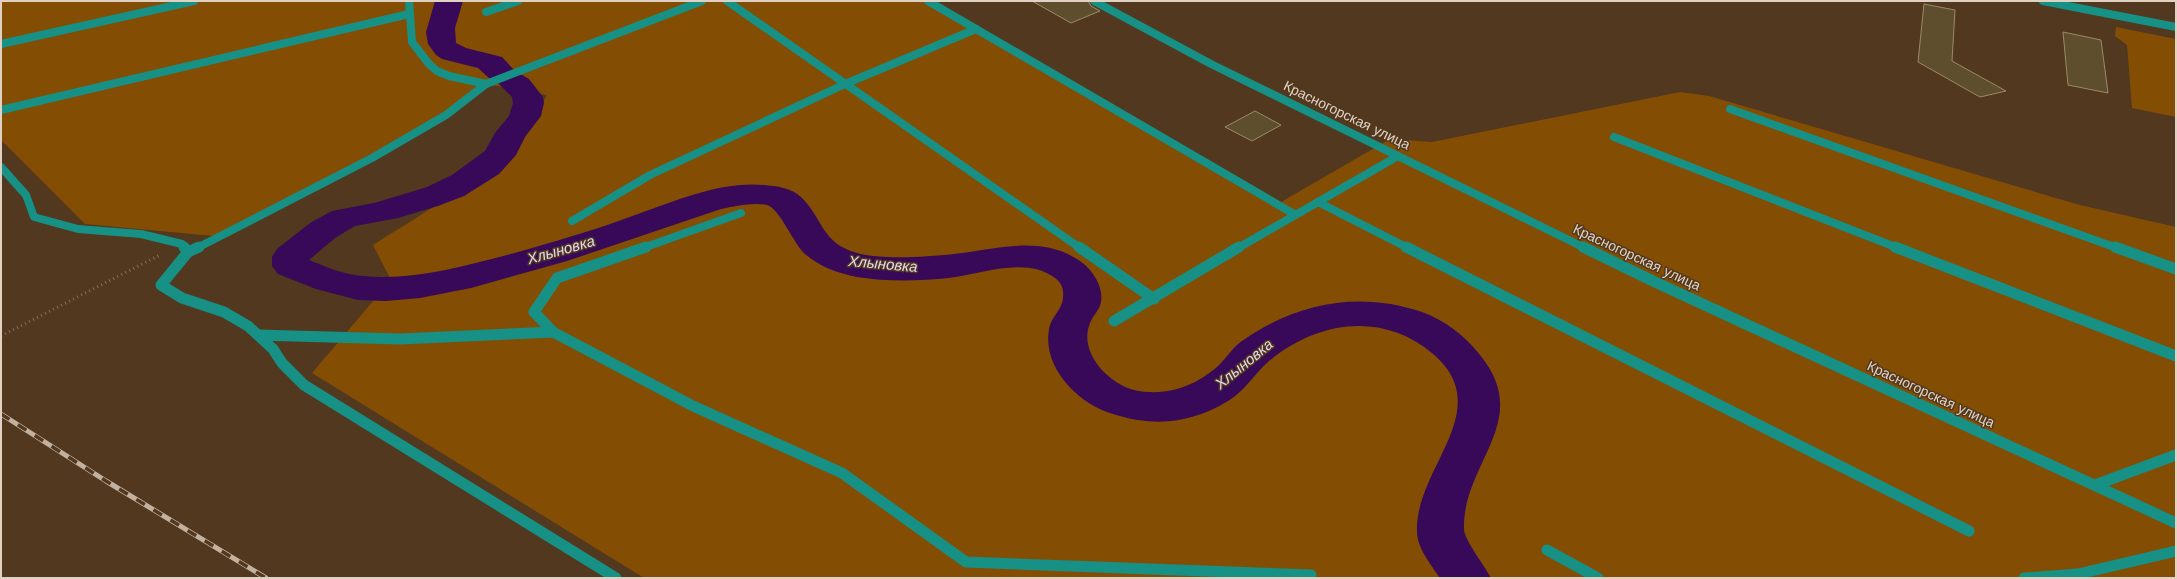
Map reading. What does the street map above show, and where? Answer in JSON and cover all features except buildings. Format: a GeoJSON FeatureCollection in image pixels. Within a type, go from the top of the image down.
{"type":"FeatureCollection","features":[{"type":"Feature","properties":{"kind":"street"},"geometry":{"type":"LineString","coordinates":[[1,44],[194,1]]}},
{"type":"Feature","properties":{"kind":"street"},"geometry":{"type":"LineString","coordinates":[[409,1],[412,42],[429,64],[437,71],[449,76],[486,84]]}},
{"type":"Feature","properties":{"kind":"street"},"geometry":{"type":"LineString","coordinates":[[486,12],[518,1]]}},
{"type":"Feature","properties":{"kind":"street"},"geometry":{"type":"LineString","coordinates":[[616,578],[473,487],[304,385],[282,363],[273,349],[248,326],[224,312],[182,298],[161,285],[185,248],[318,188],[464,104],[486,84],[702,1]]}},
{"type":"Feature","properties":{"kind":"street"},"geometry":{"type":"LineString","coordinates":[[727,1],[1154,299]]}},
{"type":"Feature","properties":{"kind":"street"},"geometry":{"type":"LineString","coordinates":[[928,1],[1294,214]]}},
{"type":"Feature","properties":{"kind":"street","name":"Красногорская улица"},"geometry":{"type":"LineString","coordinates":[[1094,1],[1211,64],[1655,282],[2176,522]]}},
{"type":"Feature","properties":{"kind":"street"},"geometry":{"type":"LineString","coordinates":[[2043,1],[2176,27]]}},
{"type":"Feature","properties":{"kind":"street"},"geometry":{"type":"LineString","coordinates":[[1,110],[409,14]]}},
{"type":"Feature","properties":{"kind":"street"},"geometry":{"type":"LineString","coordinates":[[572,221],[650,175],[845,84],[976,29]]}},
{"type":"Feature","properties":{"kind":"street"},"geometry":{"type":"LineString","coordinates":[[1730,109],[2176,269]]}},
{"type":"Feature","properties":{"kind":"street"},"geometry":{"type":"LineString","coordinates":[[1614,137],[2176,356]]}},
{"type":"Feature","properties":{"kind":"street"},"geometry":{"type":"LineString","coordinates":[[1114,321],[1154,299],[1294,214],[1318,202],[1398,156]]}},
{"type":"Feature","properties":{"kind":"street"},"geometry":{"type":"LineString","coordinates":[[1,167],[18,184],[30,201],[34,217],[78,229],[141,234],[185,248]]}},
{"type":"Feature","properties":{"kind":"street"},"geometry":{"type":"LineString","coordinates":[[1318,202],[1969,531]]}},
{"type":"Feature","properties":{"kind":"street"},"geometry":{"type":"LineString","coordinates":[[741,213],[557,278],[534,312],[553,332],[694,406],[842,473],[966,562],[1311,575]]}},
{"type":"Feature","properties":{"kind":"street"},"geometry":{"type":"LineString","coordinates":[[258,335],[400,339],[553,332]]}},
{"type":"Feature","properties":{"kind":"street"},"geometry":{"type":"LineString","coordinates":[[2095,485],[2176,455]]}},
{"type":"Feature","properties":{"kind":"street"},"geometry":{"type":"LineString","coordinates":[[1547,550],[1598,578]]}},
{"type":"Feature","properties":{"kind":"street"},"geometry":{"type":"LineString","coordinates":[[2024,578],[2078,574],[2176,551]]}},
{"type":"Feature","properties":{"kind":"path"},"geometry":{"type":"LineString","coordinates":[[1,336],[185,248]]}},
{"type":"Feature","properties":{"kind":"shaded area"},"geometry":{"type":"Polygon","coordinates":[[[1,1],[933,1],[1281,202],[1390,139],[1432,142],[1680,92],[1709,96],[2080,205],[2176,227],[2176,578],[644,578],[312,373],[391,280],[373,245],[447,198],[493,163],[531,120],[547,95],[487,84],[454,109],[224,237],[85,224],[1,140],[1,1]]]}},
{"type":"Feature","properties":{"kind":"shaded area"},"geometry":{"type":"Polygon","coordinates":[[[2116,27],[2176,39],[2176,117],[2132,108],[2127,45],[2115,36],[2116,27]]]}},
{"type":"Feature","properties":{"kind":"waterway","name":"Хлыновка"},"geometry":{"type":"LineString","coordinates":[[449,1],[449,6],[440,32],[442,44],[452,53],[489,62],[501,73]]}},
{"type":"Feature","properties":{"kind":"waterway","name":"Хлыновка"},"geometry":{"type":"LineString","coordinates":[[510,79],[524,91],[527,97],[528,109],[525,116],[511,133],[500,155],[487,167],[464,182],[426,199],[371,214],[344,218],[336,222],[322,231],[290,257],[291,266],[329,281],[358,288],[386,289],[420,286],[471,276],[554,253],[620,233],[690,207],[717,199],[731,196],[771,196],[781,199],[789,205],[795,212],[807,234],[824,251],[831,256],[854,265],[886,268],[923,268],[1029,256],[1056,262],[1073,273],[1081,286],[1083,296],[1081,306],[1072,318],[1068,336],[1072,356],[1082,374],[1088,382],[1111,398],[1134,405],[1160,408],[1186,403],[1211,392],[1232,377],[1256,350],[1298,325],[1322,317],[1346,314],[1374,314],[1396,318],[1427,330],[1454,350],[1472,372],[1479,393],[1480,413],[1474,432],[1448,491],[1440,529],[1442,541],[1467,578]]}},
{"type":"Feature","properties":{"kind":"railway"},"geometry":{"type":"LineString","coordinates":[[1,414],[106,481],[266,578]]}}]}
